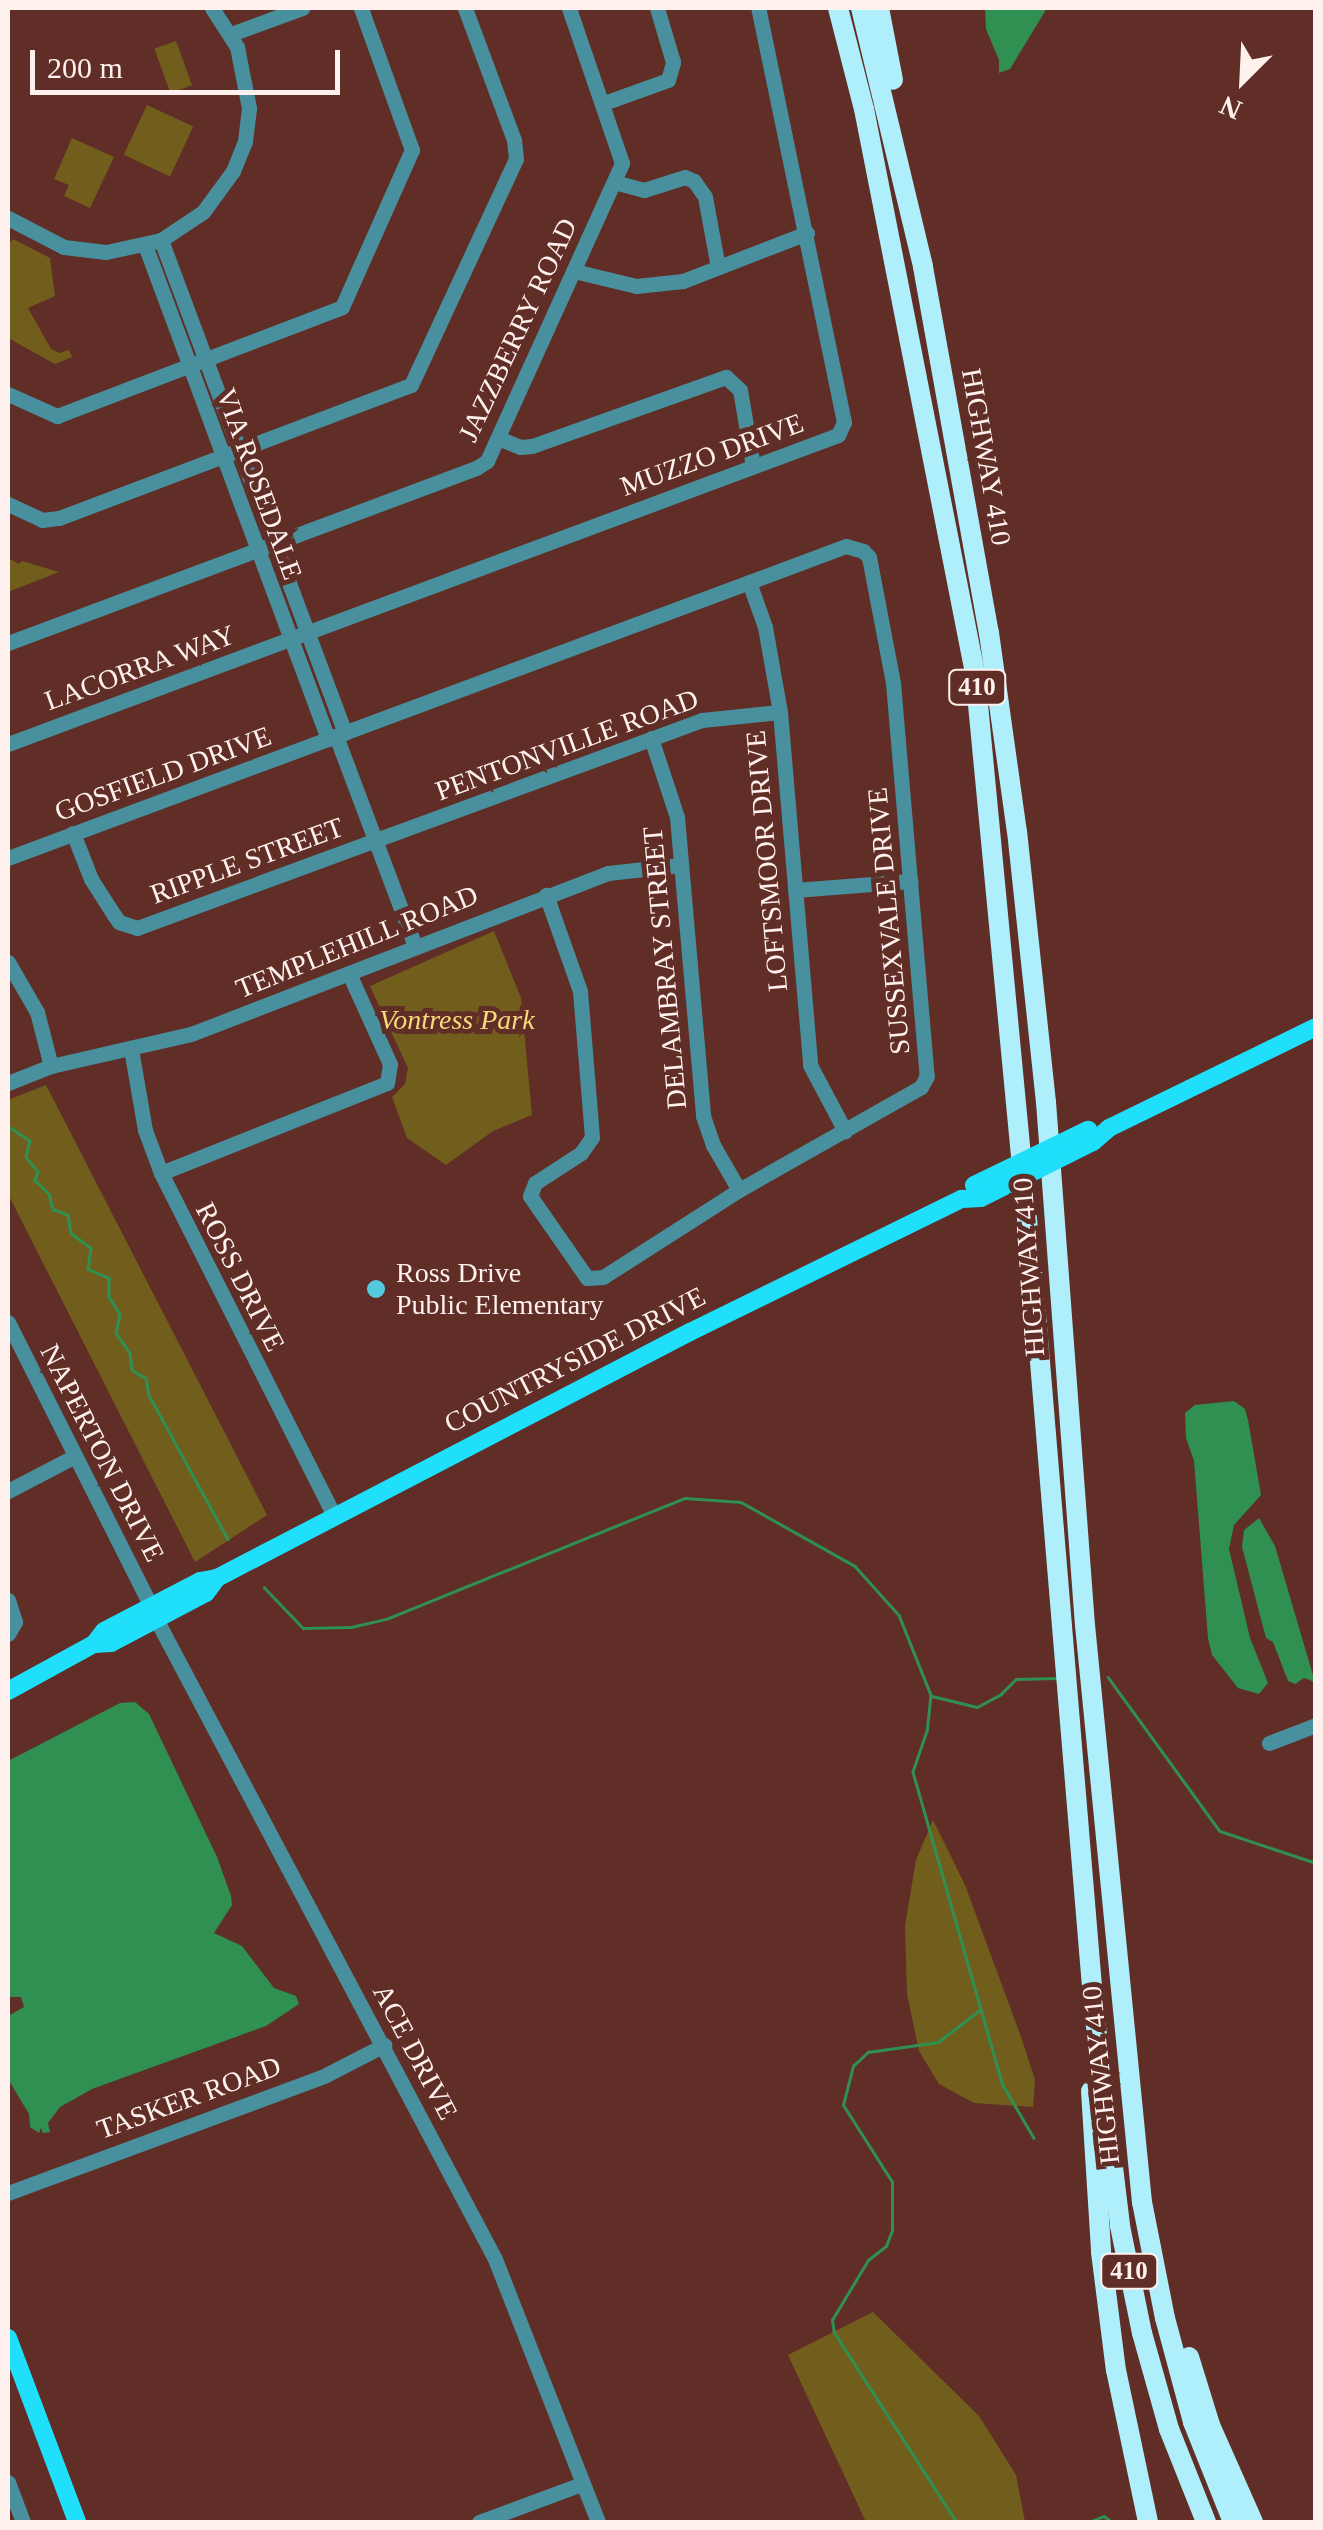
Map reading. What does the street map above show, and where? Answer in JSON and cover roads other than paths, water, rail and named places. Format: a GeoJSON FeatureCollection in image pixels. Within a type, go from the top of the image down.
{"type":"FeatureCollection","features":[{"type":"Feature","properties":{"kind":"highway"},"geometry":{"type":"LineString","coordinates":[[825,8],[847,84],[864,108]]}},
{"type":"Feature","properties":{"kind":"highway","name":"HIGHWAY 410"},"geometry":{"type":"LineString","coordinates":[[838,8],[864,108],[976,672],[1036,1314],[1094,2010],[1120,2226],[1142,2333],[1169,2429],[1206,2522]]}},
{"type":"Feature","properties":{"kind":"highway","name":"HIGHWAY 410"},"geometry":{"type":"LineString","coordinates":[[861,8],[902,161],[989,633],[1018,831],[1046,1102],[1063,1374],[1142,2202],[1165,2318],[1193,2422],[1233,2522]]}},
{"type":"Feature","properties":{"kind":"highway"},"geometry":{"type":"LineString","coordinates":[[878,8],[902,126],[902,161]]}},
{"type":"Feature","properties":{"kind":"highway"},"geometry":{"type":"LineString","coordinates":[[1094,2010],[1089,2053],[1101,2252],[1116,2370],[1148,2522]]}},
{"type":"Feature","properties":{"kind":"highway"},"geometry":{"type":"LineString","coordinates":[[1133,2118],[1146,2147],[1183,2340],[1210,2424],[1252,2522]]}},
{"type":"Feature","properties":{"kind":"main road","name":"COUNTRYSIDE DRIVE"},"geometry":{"type":"LineString","coordinates":[[8,1691],[94,1644],[111,1644],[154,1613],[206,1594],[217,1578],[690,1332],[1316,1027]]}},
{"type":"Feature","properties":{"kind":"main road"},"geometry":{"type":"LineString","coordinates":[[8,2338],[76,2522]]}},
{"type":"Feature","properties":{"kind":"street"},"geometry":{"type":"LineString","coordinates":[[8,218],[42,240],[71,249],[106,252],[153,243],[212,203],[242,151],[248,87],[232,34],[212,8]]}},
{"type":"Feature","properties":{"kind":"street"},"geometry":{"type":"LineString","coordinates":[[232,34],[302,8]]}},
{"type":"Feature","properties":{"kind":"street"},"geometry":{"type":"LineString","coordinates":[[8,394],[58,416],[342,307],[404,174],[412,144],[361,8]]}},
{"type":"Feature","properties":{"kind":"street"},"geometry":{"type":"LineString","coordinates":[[8,504],[36,519],[53,520],[404,390],[416,378],[516,160],[514,140],[464,8]]}},
{"type":"Feature","properties":{"kind":"street"},"geometry":{"type":"LineString","coordinates":[[604,102],[668,80],[673,62],[656,8]]}},
{"type":"Feature","properties":{"kind":"street","name":"MUZZO DRIVE"},"geometry":{"type":"LineString","coordinates":[[290,639],[833,437],[844,426],[758,8]]}},
{"type":"Feature","properties":{"kind":"street","name":"JAZZBERRY ROAD"},"geometry":{"type":"LineString","coordinates":[[8,643],[486,461],[622,162],[576,9]]}},
{"type":"Feature","properties":{"kind":"street"},"geometry":{"type":"LineString","coordinates":[[614,182],[644,190],[685,178],[694,181],[704,197],[718,267]]}},
{"type":"Feature","properties":{"kind":"street"},"geometry":{"type":"LineString","coordinates":[[574,271],[636,286],[683,281],[807,233]]}},
{"type":"Feature","properties":{"kind":"street","name":"VIA ROSEDALE"},"geometry":{"type":"LineString","coordinates":[[153,243],[198,364],[239,451],[274,544],[306,633],[336,736]]}},
{"type":"Feature","properties":{"kind":"street","name":"VIA ROSEDALE"},"geometry":{"type":"LineString","coordinates":[[198,364],[223,457],[290,639],[336,736]]}},
{"type":"Feature","properties":{"kind":"street"},"geometry":{"type":"LineString","coordinates":[[498,438],[520,447],[532,446],[726,377],[740,390],[753,466]]}},
{"type":"Feature","properties":{"kind":"street","name":"SUSSEXVALE DRIVE"},"geometry":{"type":"LineString","coordinates":[[336,736],[846,546],[857,546],[869,558],[893,683],[927,1076],[917,1092],[739,1190],[594,1280],[583,1275],[532,1202],[530,1190],[581,1153],[592,1138],[580,992],[546,895]]}},
{"type":"Feature","properties":{"kind":"street","name":"LOFTSMOOR DRIVE"},"geometry":{"type":"LineString","coordinates":[[749,582],[764,626],[780,712],[810,1065],[845,1131]]}},
{"type":"Feature","properties":{"kind":"street","name":"LACORRA WAY"},"geometry":{"type":"LineString","coordinates":[[8,744],[290,639]]}},
{"type":"Feature","properties":{"kind":"street","name":"PENTONVILLE ROAD"},"geometry":{"type":"LineString","coordinates":[[375,840],[702,720],[780,712]]}},
{"type":"Feature","properties":{"kind":"street"},"geometry":{"type":"LineString","coordinates":[[336,736],[415,946]]}},
{"type":"Feature","properties":{"kind":"street","name":"GOSFIELD DRIVE"},"geometry":{"type":"LineString","coordinates":[[8,858],[336,736]]}},
{"type":"Feature","properties":{"kind":"street","name":"DELAMBRAY STREET"},"geometry":{"type":"LineString","coordinates":[[651,738],[676,807],[703,1116],[713,1145],[739,1190]]}},
{"type":"Feature","properties":{"kind":"street","name":"RIPPLE STREET"},"geometry":{"type":"LineString","coordinates":[[73,833],[91,879],[114,915],[119,922],[137,928],[375,840]]}},
{"type":"Feature","properties":{"kind":"street","name":"TEMPLEHILL ROAD"},"geometry":{"type":"LineString","coordinates":[[8,1084],[51,1066],[181,1038],[618,870],[681,865]]}},
{"type":"Feature","properties":{"kind":"street"},"geometry":{"type":"LineString","coordinates":[[795,890],[911,881]]}},
{"type":"Feature","properties":{"kind":"street"},"geometry":{"type":"LineString","coordinates":[[8,962],[38,1012],[51,1066]]}},
{"type":"Feature","properties":{"kind":"street"},"geometry":{"type":"LineString","coordinates":[[161,1174],[390,1080],[390,1064],[350,976]]}},
{"type":"Feature","properties":{"kind":"street","name":"ROSS DRIVE"},"geometry":{"type":"LineString","coordinates":[[132,1049],[145,1130],[161,1174],[334,1516]]}},
{"type":"Feature","properties":{"kind":"street","name":"NAPERTON DRIVE"},"geometry":{"type":"LineString","coordinates":[[8,1322],[13,1346],[75,1456],[154,1613]]}},
{"type":"Feature","properties":{"kind":"street"},"geometry":{"type":"LineString","coordinates":[[8,1491],[75,1456]]}},
{"type":"Feature","properties":{"kind":"street"},"geometry":{"type":"LineString","coordinates":[[8,1600],[15,1622],[8,1634]]}},
{"type":"Feature","properties":{"kind":"street","name":"ACE DRIVE"},"geometry":{"type":"LineString","coordinates":[[154,1613],[495,2258],[598,2522]]}},
{"type":"Feature","properties":{"kind":"street"},"geometry":{"type":"LineString","coordinates":[[1268,1744],[1316,1725]]}},
{"type":"Feature","properties":{"kind":"street","name":"TASKER ROAD"},"geometry":{"type":"LineString","coordinates":[[8,2193],[324,2076],[384,2045]]}},
{"type":"Feature","properties":{"kind":"street"},"geometry":{"type":"LineString","coordinates":[[8,2482],[23,2522]]}},
{"type":"Feature","properties":{"kind":"street"},"geometry":{"type":"LineString","coordinates":[[478,2522],[582,2484]]}},
{"type":"Feature","properties":{"kind":"waterway"},"geometry":{"type":"LineString","coordinates":[[8,1126],[30,1141],[26,1157],[38,1172],[35,1180],[49,1194],[53,1209],[68,1215],[71,1233],[91,1248],[88,1269],[109,1278],[109,1297],[120,1314],[116,1333],[130,1353],[132,1370],[146,1378],[149,1395],[228,1539]]}},
{"type":"Feature","properties":{"kind":"waterway"},"geometry":{"type":"LineString","coordinates":[[264,1587],[303,1628],[351,1627],[389,1618],[685,1498],[741,1502],[855,1566],[899,1615],[931,1695],[927,1731],[913,1772],[1003,2085],[1034,2138]]}},
{"type":"Feature","properties":{"kind":"waterway"},"geometry":{"type":"LineString","coordinates":[[1108,1677],[1220,1831],[1316,1863]]}},
{"type":"Feature","properties":{"kind":"waterway"},"geometry":{"type":"LineString","coordinates":[[932,1696],[977,1707],[1001,1694],[1016,1679],[1057,1678]]}},
{"type":"Feature","properties":{"kind":"waterway"},"geometry":{"type":"LineString","coordinates":[[956,2522],[834,2333],[832,2320],[868,2260],[886,2246],[892,2230],[892,2182],[843,2105],[853,2066],[868,2052],[938,2042],[980,2010]]}},
{"type":"Feature","properties":{"kind":"waterway"},"geometry":{"type":"LineString","coordinates":[[1089,2522],[1104,2516],[1112,2522]]}},
{"type":"Feature","properties":{"kind":"place","name":"Ross Drive Public Elementary"},"geometry":{"type":"Point","coordinates":[376,1289]}},
{"type":"Feature","properties":{"kind":"park label","name":"Vontress Park"},"geometry":{"type":"Point","coordinates":[457,1020]}}]}
